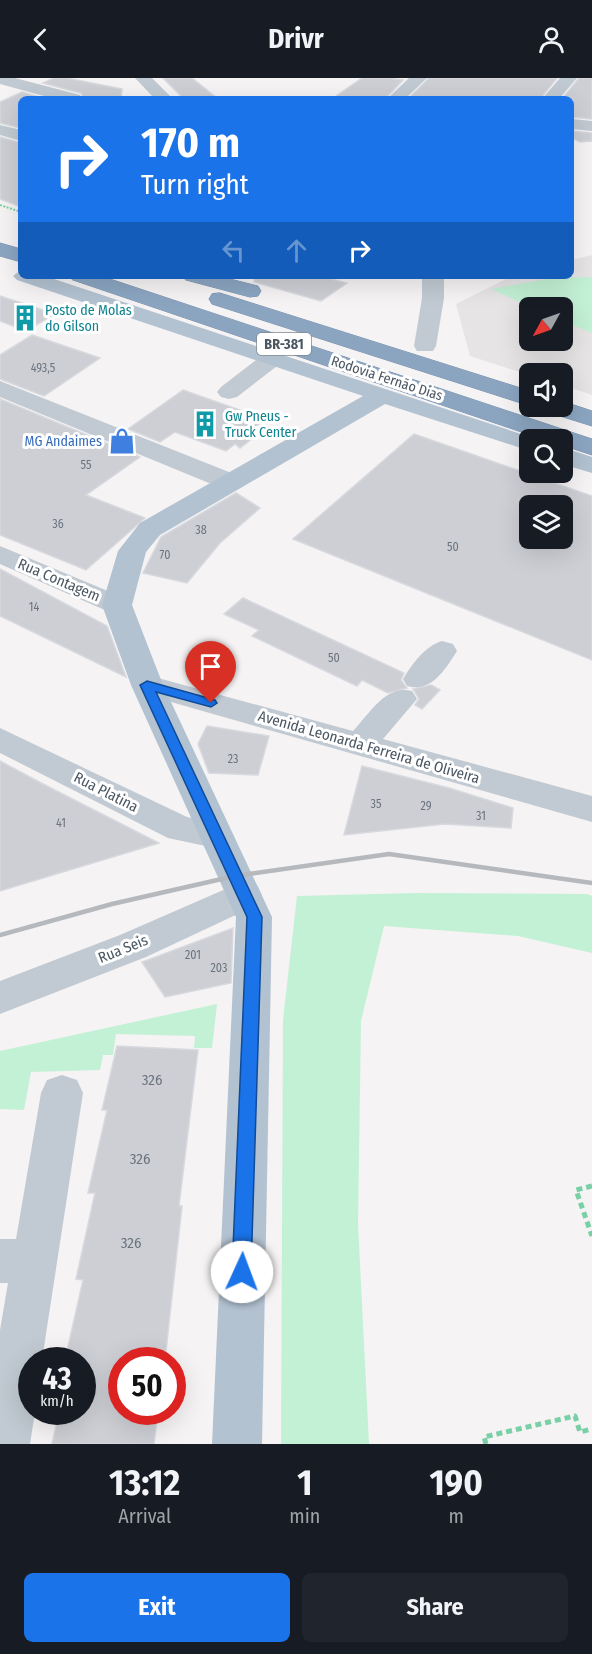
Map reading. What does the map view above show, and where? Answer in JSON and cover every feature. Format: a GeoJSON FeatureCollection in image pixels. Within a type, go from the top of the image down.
{"type":"FeatureCollection","features":[{"type":"Feature","properties":{"kind":"highway"},"geometry":{"type":"LineString","coordinates":[[8,238],[18,252]]}},
{"type":"Feature","properties":{"kind":"highway","name":"Rodovia Fernão Dias"},"geometry":{"type":"LineString","coordinates":[[89,279],[592,447]]}},
{"type":"Feature","properties":{"kind":"highway","name":"Rodovia Fernão Dias"},"geometry":{"type":"LineString","coordinates":[[159,279],[519,395]]}},
{"type":"Feature","properties":{"kind":"highway"},"geometry":{"type":"LineString","coordinates":[[203,279],[519,376]]}},
{"type":"Feature","properties":{"kind":"highway"},"geometry":{"type":"LineString","coordinates":[[573,393],[592,399]]}},
{"type":"Feature","properties":{"kind":"highway"},"geometry":{"type":"LineString","coordinates":[[573,413],[592,419]]}},
{"type":"Feature","properties":{"kind":"main road","name":"Rodovia Fernão Dias"},"geometry":{"type":"LineString","coordinates":[[0,268],[18,273]]}},
{"type":"Feature","properties":{"kind":"main road","name":"Rodovia Fernão Dias"},"geometry":{"type":"LineString","coordinates":[[35,279],[519,440]]}},
{"type":"Feature","properties":{"kind":"main road"},"geometry":{"type":"LineString","coordinates":[[237,1444],[254,917],[147,685],[117,605],[132,551],[150,530],[383,395]]}},
{"type":"Feature","properties":{"kind":"main road"},"geometry":{"type":"LineString","coordinates":[[573,459],[592,465]]}},
{"type":"Feature","properties":{"kind":"street"},"geometry":{"type":"LineString","coordinates":[[143,78],[162,96]]}},
{"type":"Feature","properties":{"kind":"street"},"geometry":{"type":"LineString","coordinates":[[398,96],[419,78]]}},
{"type":"Feature","properties":{"kind":"street"},"geometry":{"type":"LineString","coordinates":[[553,96],[569,78]]}},
{"type":"Feature","properties":{"kind":"street"},"geometry":{"type":"LineString","coordinates":[[3,82],[61,96]]}},
{"type":"Feature","properties":{"kind":"street"},"geometry":{"type":"LineString","coordinates":[[574,124],[592,126]]}},
{"type":"Feature","properties":{"kind":"street"},"geometry":{"type":"LineString","coordinates":[[0,130],[18,135]]}},
{"type":"Feature","properties":{"kind":"street"},"geometry":{"type":"LineString","coordinates":[[426,346],[433,298],[433,279]]}},
{"type":"Feature","properties":{"kind":"street"},"geometry":{"type":"LineString","coordinates":[[228,392],[273,358]]}},
{"type":"Feature","properties":{"kind":"street"},"geometry":{"type":"LineString","coordinates":[[0,388],[230,482]]}},
{"type":"Feature","properties":{"kind":"street","name":"Rua Contagem"},"geometry":{"type":"LineString","coordinates":[[0,554],[117,605]]}},
{"type":"Feature","properties":{"kind":"street"},"geometry":{"type":"LineString","coordinates":[[360,744],[442,651]]}},
{"type":"Feature","properties":{"kind":"street","name":"Avenida Leonarda Ferreira de Oliveira"},"geometry":{"type":"LineString","coordinates":[[147,685],[592,809]]}},
{"type":"Feature","properties":{"kind":"street","name":"Rua Platina"},"geometry":{"type":"LineString","coordinates":[[0,739],[180,829],[215,835]]}},
{"type":"Feature","properties":{"kind":"street","name":"Rua Seis"},"geometry":{"type":"LineString","coordinates":[[0,998],[133,946],[244,895]]}},
{"type":"Feature","properties":{"kind":"street"},"geometry":{"type":"LineString","coordinates":[[5,1444],[17,1261],[62,1093]]}},
{"type":"Feature","properties":{"kind":"path"},"geometry":{"type":"LineString","coordinates":[[0,206],[18,211]]}},
{"type":"Feature","properties":{"kind":"path"},"geometry":{"type":"LineString","coordinates":[[592,1186],[576,1190],[592,1236]]}},
{"type":"Feature","properties":{"kind":"path"},"geometry":{"type":"LineString","coordinates":[[486,1444],[484,1437],[575,1416],[580,1432],[592,1429]]}},
{"type":"Feature","properties":{"kind":"shaded area"},"geometry":{"type":"Polygon","coordinates":[[[592,255],[592,395],[573,388],[573,363],[519,363],[519,372],[470,356],[456,304],[506,279],[574,279],[574,260],[592,255]]]}},
{"type":"Feature","properties":{"kind":"green space"},"geometry":{"type":"Polygon","coordinates":[[[592,277],[592,333],[573,325],[573,297],[519,297],[519,302],[491,289],[547,279],[592,277]]]}},
{"type":"Feature","properties":{"kind":"green space"},"geometry":{"type":"Polygon","coordinates":[[[416,893],[587,894],[592,896],[592,953],[518,936],[384,926],[361,1021],[358,1224],[369,1444],[281,1444],[283,1020],[297,896],[416,893]]]}},
{"type":"Feature","properties":{"kind":"green space"},"geometry":{"type":"Polygon","coordinates":[[[217,1004],[212,1048],[194,1048],[195,1036],[116,1034],[113,1055],[103,1055],[100,1070],[31,1072],[24,1110],[0,1109],[0,1051],[217,1004]]]}},
{"type":"Feature","properties":{"kind":"building"},"geometry":{"type":"Polygon","coordinates":[[[54,78],[67,78],[122,89],[121,96],[82,96],[81,93],[43,83],[54,78]]]}},
{"type":"Feature","properties":{"kind":"building"},"geometry":{"type":"Polygon","coordinates":[[[163,78],[192,78],[214,96],[181,96],[163,78]]]}},
{"type":"Feature","properties":{"kind":"building"},"geometry":{"type":"Polygon","coordinates":[[[362,78],[403,80],[388,96],[336,96],[362,78]]]}},
{"type":"Feature","properties":{"kind":"building"},"geometry":{"type":"Polygon","coordinates":[[[429,78],[557,78],[542,96],[411,96],[429,78]]]}},
{"type":"Feature","properties":{"kind":"building"},"geometry":{"type":"Polygon","coordinates":[[[579,78],[592,78],[592,119],[574,117],[574,96],[564,96],[579,78]]]}},
{"type":"Feature","properties":{"kind":"building"},"geometry":{"type":"Polygon","coordinates":[[[22,92],[36,96],[18,96],[18,127],[0,123],[0,102],[22,92]]]}},
{"type":"Feature","properties":{"kind":"building"},"geometry":{"type":"Polygon","coordinates":[[[574,131],[592,133],[592,141],[580,142],[574,139],[574,131]]]}},
{"type":"Feature","properties":{"kind":"building"},"geometry":{"type":"Polygon","coordinates":[[[0,137],[18,142],[18,206],[0,199],[0,137]]]}},
{"type":"Feature","properties":{"kind":"building"},"geometry":{"type":"Polygon","coordinates":[[[254,279],[331,279],[347,283],[321,301],[254,282],[254,279]]]}},
{"type":"Feature","properties":{"kind":"building","name":"Posto de Molas do Gilson"},"geometry":{"type":"Polygon","coordinates":[[[0,296],[55,314],[26,331],[0,321],[0,296]]]}},
{"type":"Feature","properties":{"kind":"building"},"geometry":{"type":"Polygon","coordinates":[[[32,335],[100,358],[44,396],[0,379],[0,355],[32,335]]]}},
{"type":"Feature","properties":{"kind":"building","name":"Gw Pneus - Truck Center"},"geometry":{"type":"Polygon","coordinates":[[[183,390],[265,419],[254,428],[262,431],[240,448],[235,444],[226,451],[175,432],[160,442],[128,429],[183,390]]]}},
{"type":"Feature","properties":{"kind":"building"},"geometry":{"type":"Polygon","coordinates":[[[0,399],[140,457],[86,495],[145,518],[86,570],[0,535],[0,399]]]}},
{"type":"Feature","properties":{"kind":"building"},"geometry":{"type":"Polygon","coordinates":[[[414,434],[519,471],[519,483],[555,483],[592,496],[592,660],[293,539],[414,434]]]}},
{"type":"Feature","properties":{"kind":"building"},"geometry":{"type":"Polygon","coordinates":[[[236,493],[260,508],[220,543],[187,583],[143,573],[161,537],[236,493]]]}},
{"type":"Feature","properties":{"kind":"building"},"geometry":{"type":"Polygon","coordinates":[[[0,569],[107,626],[126,677],[0,616],[0,569]]]}},
{"type":"Feature","properties":{"kind":"building"},"geometry":{"type":"Polygon","coordinates":[[[243,598],[404,673],[401,680],[407,688],[388,693],[362,680],[357,686],[252,636],[259,630],[224,614],[243,598]]]}},
{"type":"Feature","properties":{"kind":"building"},"geometry":{"type":"Polygon","coordinates":[[[431,685],[440,690],[422,709],[415,705],[419,699],[413,689],[431,685]]]}},
{"type":"Feature","properties":{"kind":"building"},"geometry":{"type":"Polygon","coordinates":[[[207,726],[269,736],[258,775],[209,773],[198,744],[207,726]]]}},
{"type":"Feature","properties":{"kind":"building"},"geometry":{"type":"Polygon","coordinates":[[[0,761],[45,785],[159,843],[0,891],[0,761]]]}},
{"type":"Feature","properties":{"kind":"building"},"geometry":{"type":"Polygon","coordinates":[[[362,766],[449,788],[513,808],[511,828],[445,824],[344,835],[362,766]]]}},
{"type":"Feature","properties":{"kind":"building"},"geometry":{"type":"Polygon","coordinates":[[[233,928],[231,983],[165,997],[142,962],[233,928]]]}},
{"type":"Feature","properties":{"kind":"building"},"geometry":{"type":"Polygon","coordinates":[[[117,1046],[198,1050],[179,1206],[182,1206],[166,1347],[108,1347],[108,1425],[156,1425],[154,1444],[52,1444],[56,1425],[96,1425],[96,1347],[68,1347],[83,1280],[76,1279],[95,1193],[88,1193],[107,1110],[102,1110],[117,1046]]]}},
{"type":"Feature","properties":{"kind":"railway"},"geometry":{"type":"LineString","coordinates":[[0,935],[112,904],[235,876],[389,854],[592,883]]}},
{"type":"Feature","properties":{"kind":"place","name":"Posto de Molas do Gilson"},"geometry":{"type":"Point","coordinates":[25,318]}},
{"type":"Feature","properties":{"kind":"place","name":"Gw Pneus - Truck Center"},"geometry":{"type":"Point","coordinates":[205,424]}},
{"type":"Feature","properties":{"kind":"place","name":"MG Andaimes"},"geometry":{"type":"Point","coordinates":[122,441]}},
{"type":"Feature","properties":{"kind":"route"},"geometry":{"type":"LineString","coordinates":[[211,703],[147,685],[254,917],[242,1272]]}}]}
